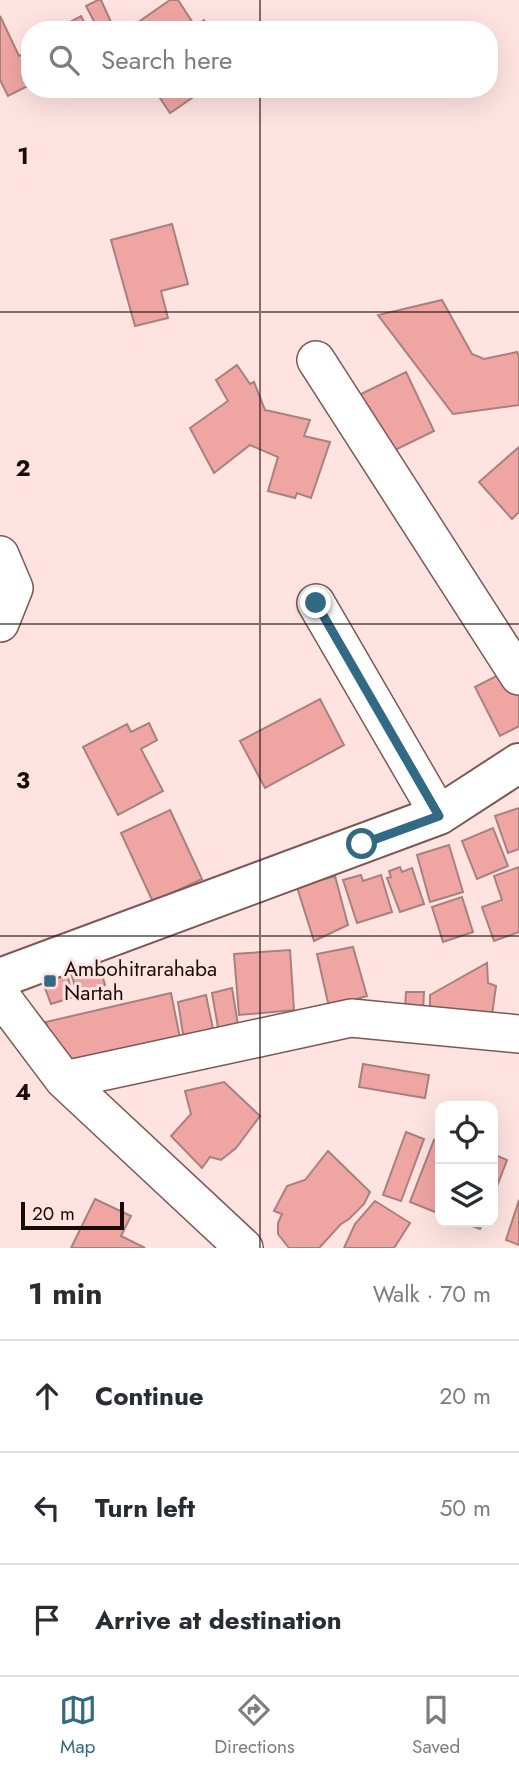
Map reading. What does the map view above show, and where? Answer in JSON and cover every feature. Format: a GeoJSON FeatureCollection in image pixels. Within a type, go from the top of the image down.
{"type":"FeatureCollection","features":[{"type":"Feature","properties":{"kind":"street"},"geometry":{"type":"LineString","coordinates":[[316,360],[519,676]]}},
{"type":"Feature","properties":{"kind":"street"},"geometry":{"type":"LineString","coordinates":[[0,555],[14,588],[0,623]]}},
{"type":"Feature","properties":{"kind":"street"},"geometry":{"type":"LineString","coordinates":[[316,603],[439,816]]}},
{"type":"Feature","properties":{"kind":"street"},"geometry":{"type":"LineString","coordinates":[[0,978],[439,816],[519,762]]}},
{"type":"Feature","properties":{"kind":"street"},"geometry":{"type":"LineString","coordinates":[[0,995],[64,1080],[244,1248]]}},
{"type":"Feature","properties":{"kind":"street"},"geometry":{"type":"LineString","coordinates":[[64,1080],[351,1018],[519,1034]]}},
{"type":"Feature","properties":{"kind":"building"},"geometry":{"type":"Polygon","coordinates":[[[101,0],[111,21],[94,21],[86,6],[101,0]]]}},
{"type":"Feature","properties":{"kind":"building"},"geometry":{"type":"Polygon","coordinates":[[[170,0],[178,0],[192,21],[140,21],[170,0]]]}},
{"type":"Feature","properties":{"kind":"building"},"geometry":{"type":"Polygon","coordinates":[[[0,16],[19,56],[21,55],[21,90],[8,96],[0,80],[0,16]]]}},
{"type":"Feature","properties":{"kind":"building"},"geometry":{"type":"Polygon","coordinates":[[[160,98],[192,98],[170,113],[160,98]]]}},
{"type":"Feature","properties":{"kind":"building"},"geometry":{"type":"Polygon","coordinates":[[[172,224],[188,284],[161,291],[168,318],[135,326],[111,240],[172,224]]]}},
{"type":"Feature","properties":{"kind":"building"},"geometry":{"type":"Polygon","coordinates":[[[442,300],[472,354],[484,359],[517,352],[519,405],[453,414],[378,315],[442,300]]]}},
{"type":"Feature","properties":{"kind":"building"},"geometry":{"type":"Polygon","coordinates":[[[237,365],[250,384],[254,382],[265,410],[310,420],[304,436],[330,442],[311,498],[297,493],[295,498],[268,491],[278,457],[250,445],[214,473],[190,428],[228,401],[216,380],[237,365]]]}},
{"type":"Feature","properties":{"kind":"building"},"geometry":{"type":"Polygon","coordinates":[[[406,372],[434,431],[385,455],[357,396],[406,372]]]}},
{"type":"Feature","properties":{"kind":"building"},"geometry":{"type":"Polygon","coordinates":[[[519,447],[519,512],[512,519],[479,482],[519,447]]]}},
{"type":"Feature","properties":{"kind":"building"},"geometry":{"type":"Polygon","coordinates":[[[510,669],[519,687],[519,726],[500,736],[475,687],[510,669]]]}},
{"type":"Feature","properties":{"kind":"building"},"geometry":{"type":"Polygon","coordinates":[[[320,699],[344,745],[265,788],[240,741],[320,699]]]}},
{"type":"Feature","properties":{"kind":"building"},"geometry":{"type":"Polygon","coordinates":[[[149,723],[157,740],[141,749],[163,791],[118,815],[83,747],[127,724],[131,732],[149,723]]]}},
{"type":"Feature","properties":{"kind":"building"},"geometry":{"type":"Polygon","coordinates":[[[519,808],[519,849],[508,853],[495,816],[519,808]]]}},
{"type":"Feature","properties":{"kind":"building"},"geometry":{"type":"Polygon","coordinates":[[[170,810],[202,879],[153,902],[121,833],[170,810]]]}},
{"type":"Feature","properties":{"kind":"building"},"geometry":{"type":"Polygon","coordinates":[[[493,828],[508,866],[477,879],[462,841],[493,828]]]}},
{"type":"Feature","properties":{"kind":"building"},"geometry":{"type":"Polygon","coordinates":[[[449,845],[463,892],[430,902],[417,855],[449,845]]]}},
{"type":"Feature","properties":{"kind":"building"},"geometry":{"type":"Polygon","coordinates":[[[400,867],[402,872],[412,868],[424,904],[400,912],[387,878],[391,877],[389,871],[400,867]]]}},
{"type":"Feature","properties":{"kind":"building"},"geometry":{"type":"Polygon","coordinates":[[[519,867],[519,932],[494,941],[482,907],[502,900],[494,876],[519,867]]]}},
{"type":"Feature","properties":{"kind":"building"},"geometry":{"type":"Polygon","coordinates":[[[361,875],[363,881],[381,875],[392,912],[357,923],[343,880],[361,875]]]}},
{"type":"Feature","properties":{"kind":"building"},"geometry":{"type":"Polygon","coordinates":[[[335,876],[348,925],[314,941],[297,887],[335,876]]]}},
{"type":"Feature","properties":{"kind":"building"},"geometry":{"type":"Polygon","coordinates":[[[462,897],[473,932],[443,942],[432,907],[462,897]]]}},
{"type":"Feature","properties":{"kind":"building"},"geometry":{"type":"Polygon","coordinates":[[[353,947],[367,996],[329,1007],[317,954],[353,947]]]}},
{"type":"Feature","properties":{"kind":"building"},"geometry":{"type":"Polygon","coordinates":[[[290,950],[294,1010],[239,1015],[234,954],[290,950]]]}},
{"type":"Feature","properties":{"kind":"building"},"geometry":{"type":"Polygon","coordinates":[[[98,961],[105,985],[78,996],[70,970],[98,961]]]}},
{"type":"Feature","properties":{"kind":"building"},"geometry":{"type":"Polygon","coordinates":[[[487,963],[488,983],[496,986],[492,1015],[430,1010],[430,995],[487,963]]]}},
{"type":"Feature","properties":{"kind":"building"},"geometry":{"type":"Polygon","coordinates":[[[67,974],[73,997],[51,1004],[42,980],[67,974]]]}},
{"type":"Feature","properties":{"kind":"building"},"geometry":{"type":"Polygon","coordinates":[[[232,988],[238,1025],[219,1033],[212,993],[232,988]]]}},
{"type":"Feature","properties":{"kind":"building"},"geometry":{"type":"Polygon","coordinates":[[[406,992],[424,992],[423,1010],[405,1009],[406,992]]]}},
{"type":"Feature","properties":{"kind":"building"},"geometry":{"type":"Polygon","coordinates":[[[171,993],[180,1038],[57,1062],[46,1022],[171,993]]]}},
{"type":"Feature","properties":{"kind":"building"},"geometry":{"type":"Polygon","coordinates":[[[206,995],[214,1034],[184,1040],[178,1002],[206,995]]]}},
{"type":"Feature","properties":{"kind":"building"},"geometry":{"type":"Polygon","coordinates":[[[363,1064],[429,1075],[425,1098],[359,1087],[363,1064]]]}},
{"type":"Feature","properties":{"kind":"building"},"geometry":{"type":"Polygon","coordinates":[[[224,1082],[260,1116],[236,1148],[221,1160],[210,1157],[202,1168],[171,1136],[191,1114],[185,1091],[224,1082]]]}},
{"type":"Feature","properties":{"kind":"building"},"geometry":{"type":"Polygon","coordinates":[[[406,1132],[424,1139],[401,1201],[383,1195],[406,1132]]]}},
{"type":"Feature","properties":{"kind":"building"},"geometry":{"type":"Polygon","coordinates":[[[434,1140],[435,1212],[410,1202],[434,1140]]]}},
{"type":"Feature","properties":{"kind":"building"},"geometry":{"type":"Polygon","coordinates":[[[328,1151],[370,1192],[364,1204],[319,1248],[289,1248],[278,1234],[278,1223],[282,1214],[274,1211],[287,1186],[305,1180],[328,1151]]]}},
{"type":"Feature","properties":{"kind":"building"},"geometry":{"type":"Polygon","coordinates":[[[498,1156],[507,1160],[498,1184],[498,1156]]]}},
{"type":"Feature","properties":{"kind":"building"},"geometry":{"type":"Polygon","coordinates":[[[95,1199],[131,1216],[121,1236],[145,1248],[71,1248],[95,1199]]]}},
{"type":"Feature","properties":{"kind":"building"},"geometry":{"type":"Polygon","coordinates":[[[519,1200],[519,1245],[506,1240],[519,1200]]]}},
{"type":"Feature","properties":{"kind":"building"},"geometry":{"type":"Polygon","coordinates":[[[375,1201],[410,1223],[394,1248],[344,1248],[355,1224],[375,1201]]]}},
{"type":"Feature","properties":{"kind":"place","name":"Ambohitrarahaba Nartah"},"geometry":{"type":"Point","coordinates":[50,981]}},
{"type":"Feature","properties":{"kind":"route"},"geometry":{"type":"LineString","coordinates":[[316,603],[439,816],[362,844]]}}]}
